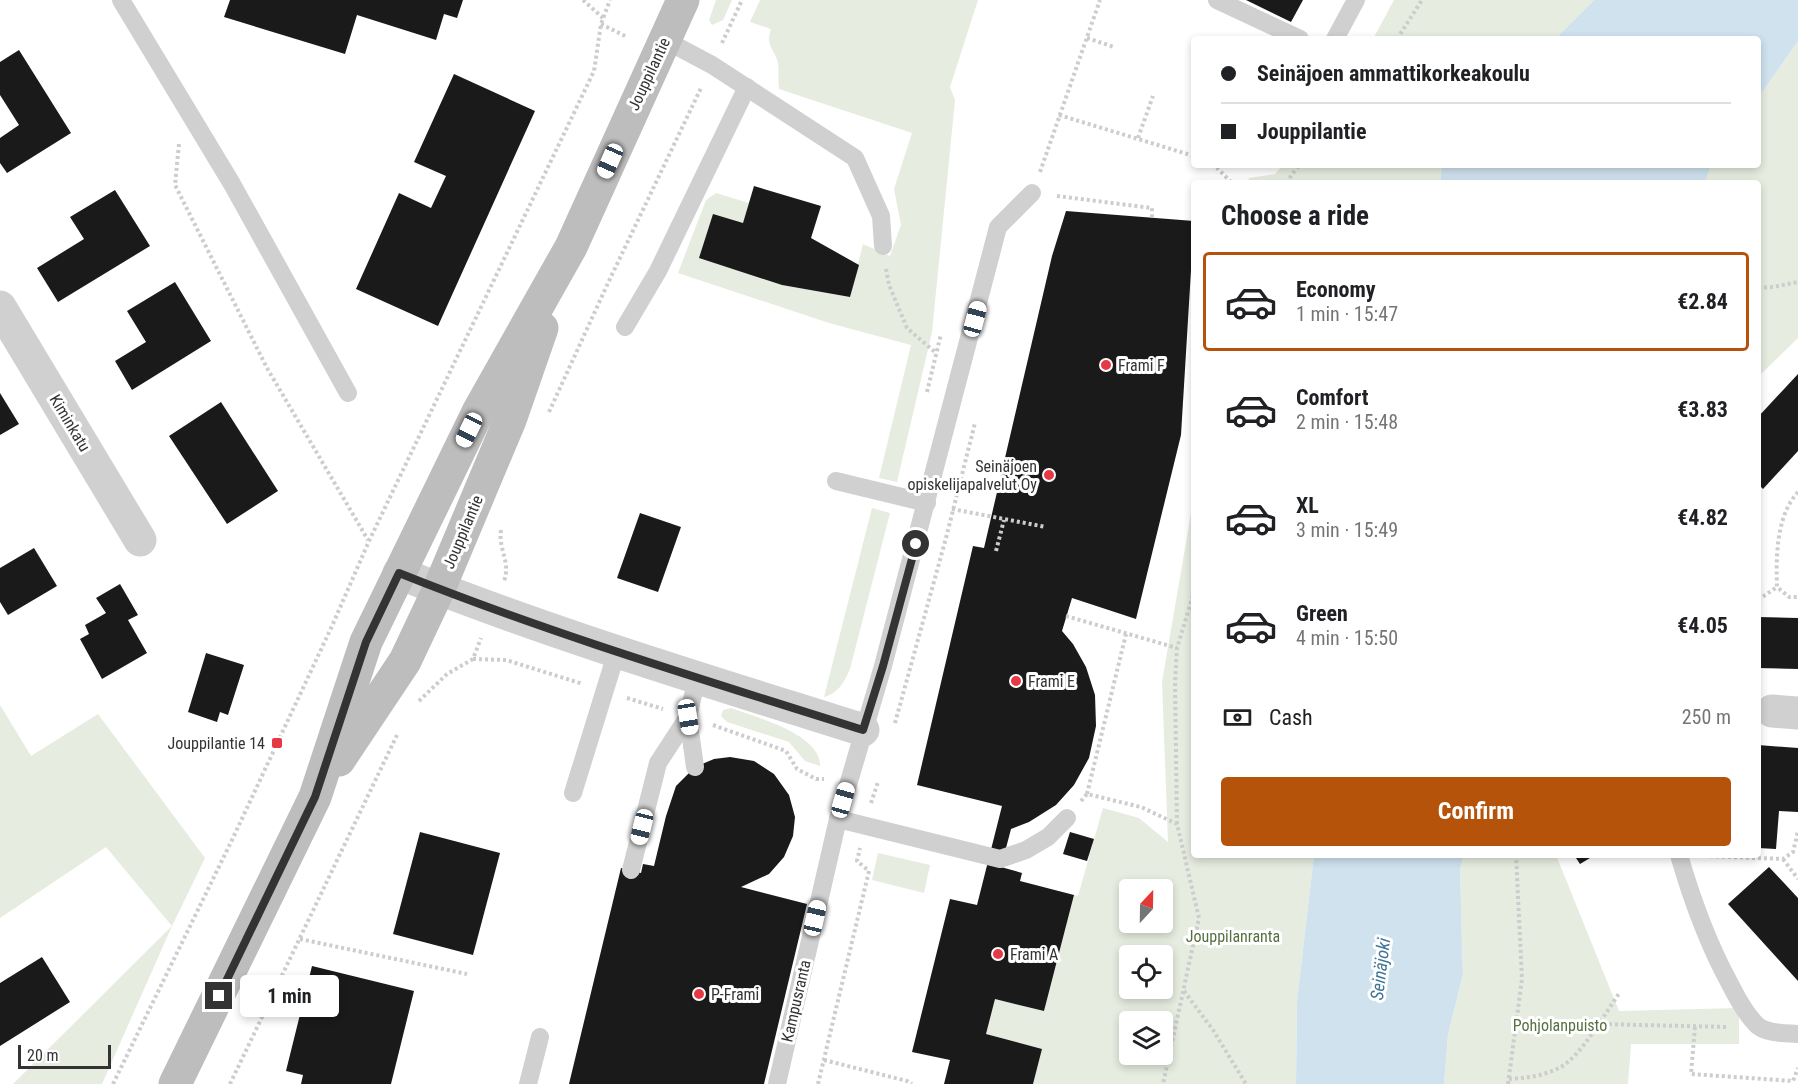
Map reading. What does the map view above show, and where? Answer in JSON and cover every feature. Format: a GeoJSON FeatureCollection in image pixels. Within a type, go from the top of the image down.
{"type":"FeatureCollection","features":[{"type":"Feature","properties":{"kind":"main road","name":"Jouppilantie"},"geometry":{"type":"LineString","coordinates":[[178,1081],[315,797],[366,642],[479,410],[570,247],[683,0]]}},
{"type":"Feature","properties":{"kind":"main road","name":"Jouppilantie"},"geometry":{"type":"LineString","coordinates":[[315,797],[405,661],[439,589],[510,420],[570,247]]}},
{"type":"Feature","properties":{"kind":"street","name":"Kiminkatu"},"geometry":{"type":"LineString","coordinates":[[0,307],[140,540]]}},
{"type":"Feature","properties":{"kind":"street"},"geometry":{"type":"LineString","coordinates":[[399,573],[492,609],[697,678],[863,730]]}},
{"type":"Feature","properties":{"kind":"lane"},"geometry":{"type":"LineString","coordinates":[[121,0],[232,184],[348,393]]}},
{"type":"Feature","properties":{"kind":"lane"},"geometry":{"type":"LineString","coordinates":[[1217,0],[1294,36]]}},
{"type":"Feature","properties":{"kind":"lane"},"geometry":{"type":"LineString","coordinates":[[1337,36],[1356,0]]}},
{"type":"Feature","properties":{"kind":"lane"},"geometry":{"type":"LineString","coordinates":[[665,40],[712,65],[855,158],[881,216],[883,246]]}},
{"type":"Feature","properties":{"kind":"lane"},"geometry":{"type":"LineString","coordinates":[[625,327],[658,271],[747,87]]}},
{"type":"Feature","properties":{"kind":"lane","name":"Kampusranta"},"geometry":{"type":"LineString","coordinates":[[777,1084],[838,819],[883,666],[999,227],[1032,193]]}},
{"type":"Feature","properties":{"kind":"lane"},"geometry":{"type":"LineString","coordinates":[[836,481],[927,503]]}},
{"type":"Feature","properties":{"kind":"lane"},"geometry":{"type":"LineString","coordinates":[[573,793],[617,651]]}},
{"type":"Feature","properties":{"kind":"lane"},"geometry":{"type":"LineString","coordinates":[[631,870],[658,763],[688,717],[697,678]]}},
{"type":"Feature","properties":{"kind":"lane"},"geometry":{"type":"LineString","coordinates":[[688,717],[695,767]]}},
{"type":"Feature","properties":{"kind":"lane"},"geometry":{"type":"LineString","coordinates":[[838,819],[1000,859],[1034,846],[1048,837],[1067,818]]}},
{"type":"Feature","properties":{"kind":"lane"},"geometry":{"type":"LineString","coordinates":[[1680,858],[1706,938],[1740,1003],[1759,1027],[1774,1032],[1798,1034]]}},
{"type":"Feature","properties":{"kind":"lane"},"geometry":{"type":"LineString","coordinates":[[528,1084],[540,1037]]}},
{"type":"Feature","properties":{"kind":"path"},"geometry":{"type":"LineString","coordinates":[[583,0],[603,18]]}},
{"type":"Feature","properties":{"kind":"path"},"geometry":{"type":"LineString","coordinates":[[112,1084],[232,840],[369,541],[594,71],[601,24],[610,0]]}},
{"type":"Feature","properties":{"kind":"path"},"geometry":{"type":"LineString","coordinates":[[546,420],[742,0]]}},
{"type":"Feature","properties":{"kind":"path"},"geometry":{"type":"LineString","coordinates":[[1100,0],[1032,193],[1152,208],[1152,218]]}},
{"type":"Feature","properties":{"kind":"path"},"geometry":{"type":"LineString","coordinates":[[1399,36],[1422,0]]}},
{"type":"Feature","properties":{"kind":"path"},"geometry":{"type":"LineString","coordinates":[[601,24],[627,37]]}},
{"type":"Feature","properties":{"kind":"path"},"geometry":{"type":"LineString","coordinates":[[1087,38],[1113,47]]}},
{"type":"Feature","properties":{"kind":"path"},"geometry":{"type":"LineString","coordinates":[[1138,138],[1153,96]]}},
{"type":"Feature","properties":{"kind":"path"},"geometry":{"type":"LineString","coordinates":[[183,103],[175,185],[267,368],[369,541]]}},
{"type":"Feature","properties":{"kind":"path"},"geometry":{"type":"LineString","coordinates":[[1059,115],[1191,155]]}},
{"type":"Feature","properties":{"kind":"path"},"geometry":{"type":"LineString","coordinates":[[1217,168],[1229,180]]}},
{"type":"Feature","properties":{"kind":"path"},"geometry":{"type":"LineString","coordinates":[[883,246],[889,285],[907,328],[936,353]]}},
{"type":"Feature","properties":{"kind":"path"},"geometry":{"type":"LineString","coordinates":[[1761,288],[1798,282]]}},
{"type":"Feature","properties":{"kind":"path"},"geometry":{"type":"LineString","coordinates":[[1777,587],[1780,526],[1798,492]]}},
{"type":"Feature","properties":{"kind":"path"},"geometry":{"type":"LineString","coordinates":[[954,509],[1046,527]]}},
{"type":"Feature","properties":{"kind":"path"},"geometry":{"type":"LineString","coordinates":[[996,551],[1004,520]]}},
{"type":"Feature","properties":{"kind":"path"},"geometry":{"type":"LineString","coordinates":[[473,659],[508,571],[500,537],[501,526]]}},
{"type":"Feature","properties":{"kind":"path"},"geometry":{"type":"LineString","coordinates":[[1777,587],[1789,597],[1798,597]]}},
{"type":"Feature","properties":{"kind":"path"},"geometry":{"type":"LineString","coordinates":[[1761,598],[1777,587]]}},
{"type":"Feature","properties":{"kind":"path"},"geometry":{"type":"LineString","coordinates":[[1163,1084],[1198,918],[1177,824],[1175,684],[1177,648],[1191,602]]}},
{"type":"Feature","properties":{"kind":"path"},"geometry":{"type":"LineString","coordinates":[[1066,616],[1177,648]]}},
{"type":"Feature","properties":{"kind":"path"},"geometry":{"type":"LineString","coordinates":[[1067,818],[1088,794],[1126,634]]}},
{"type":"Feature","properties":{"kind":"path"},"geometry":{"type":"LineString","coordinates":[[414,708],[447,674],[473,659],[506,660],[688,717],[786,751],[797,769],[816,779]]}},
{"type":"Feature","properties":{"kind":"path"},"geometry":{"type":"LineString","coordinates":[[230,1084],[397,735]]}},
{"type":"Feature","properties":{"kind":"path"},"geometry":{"type":"LineString","coordinates":[[818,1084],[869,871],[856,861],[878,779]]}},
{"type":"Feature","properties":{"kind":"path"},"geometry":{"type":"LineString","coordinates":[[1088,794],[1141,807],[1177,824]]}},
{"type":"Feature","properties":{"kind":"path"},"geometry":{"type":"LineString","coordinates":[[1747,858],[1783,860],[1793,852],[1798,831]]}},
{"type":"Feature","properties":{"kind":"path"},"geometry":{"type":"LineString","coordinates":[[1516,858],[1522,979],[1508,1082],[1531,1078],[1560,1068],[1577,1053],[1620,992]]}},
{"type":"Feature","properties":{"kind":"path"},"geometry":{"type":"LineString","coordinates":[[1783,860],[1798,879]]}},
{"type":"Feature","properties":{"kind":"path"},"geometry":{"type":"LineString","coordinates":[[300,939],[467,974]]}},
{"type":"Feature","properties":{"kind":"path"},"geometry":{"type":"LineString","coordinates":[[1184,990],[1213,1030],[1246,1084]]}},
{"type":"Feature","properties":{"kind":"path"},"geometry":{"type":"LineString","coordinates":[[1597,1024],[1759,1027]]}},
{"type":"Feature","properties":{"kind":"path"},"geometry":{"type":"LineString","coordinates":[[1695,1027],[1691,1074],[1793,1081],[1798,1068]]}},
{"type":"Feature","properties":{"kind":"path"},"geometry":{"type":"LineString","coordinates":[[824,1060],[909,1083]]}},
{"type":"Feature","properties":{"kind":"green space"},"geometry":{"type":"Polygon","coordinates":[[[716,0],[732,0],[723,20],[712,25],[709,20],[716,0]]]}},
{"type":"Feature","properties":{"kind":"green space"},"geometry":{"type":"Polygon","coordinates":[[[760,0],[978,0],[950,87],[955,100],[932,332],[897,482],[879,478],[911,345],[829,323],[678,273],[706,200],[716,193],[749,203],[743,223],[699,258],[782,285],[850,297],[863,244],[890,256],[901,225],[894,189],[912,133],[779,89],[777,58],[769,40],[771,29],[750,22],[760,0]]]}},
{"type":"Feature","properties":{"kind":"green space"},"geometry":{"type":"Polygon","coordinates":[[[1394,0],[1594,0],[1558,36],[1375,36],[1394,0]]]}},
{"type":"Feature","properties":{"kind":"green space"},"geometry":{"type":"Polygon","coordinates":[[[1798,41],[1798,338],[1761,374],[1761,180],[1706,180],[1710,168],[1761,168],[1761,94],[1798,41]]]}},
{"type":"Feature","properties":{"kind":"green space"},"geometry":{"type":"Polygon","coordinates":[[[1280,168],[1442,168],[1440,180],[1249,180],[1249,178],[1275,174],[1280,168]]]}},
{"type":"Feature","properties":{"kind":"green space"},"geometry":{"type":"Polygon","coordinates":[[[872,508],[890,513],[850,669],[837,690],[824,697],[872,508]]]}},
{"type":"Feature","properties":{"kind":"green space","name":"Jouppilanranta"},"geometry":{"type":"Polygon","coordinates":[[[1191,513],[1191,858],[1314,858],[1297,1001],[1296,1084],[1033,1084],[1042,1049],[986,1034],[995,999],[1044,1011],[1074,895],[1078,896],[1103,808],[1139,818],[1168,842],[1162,682],[1191,513]]]}},
{"type":"Feature","properties":{"kind":"green space"},"geometry":{"type":"Polygon","coordinates":[[[0,705],[31,756],[98,714],[205,858],[172,926],[106,847],[0,918],[0,705]]]}},
{"type":"Feature","properties":{"kind":"green space"},"geometry":{"type":"Polygon","coordinates":[[[731,708],[785,728],[799,736],[817,755],[820,766],[805,761],[789,742],[727,722],[721,716],[723,710],[731,708]]]}},
{"type":"Feature","properties":{"kind":"green space"},"geometry":{"type":"Polygon","coordinates":[[[878,853],[930,865],[924,893],[872,880],[878,853]]]}},
{"type":"Feature","properties":{"kind":"green space","name":"Pohjolanpuisto"},"geometry":{"type":"Polygon","coordinates":[[[1463,858],[1557,858],[1619,1011],[1739,1008],[1739,1044],[1631,1044],[1628,1084],[1444,1084],[1448,1035],[1463,974],[1460,870],[1463,858]]]}},
{"type":"Feature","properties":{"kind":"green space"},"geometry":{"type":"Polygon","coordinates":[[[172,926],[102,1084],[13,1084],[172,926]]]}},
{"type":"Feature","properties":{"kind":"water"},"geometry":{"type":"Polygon","coordinates":[[[1594,0],[1798,0],[1798,41],[1761,94],[1761,36],[1558,36],[1594,0]]]}},
{"type":"Feature","properties":{"kind":"water"},"geometry":{"type":"Polygon","coordinates":[[[1442,168],[1710,168],[1706,180],[1440,180],[1442,168]]]}},
{"type":"Feature","properties":{"kind":"water","name":"Seinäjoki"},"geometry":{"type":"Polygon","coordinates":[[[1314,858],[1463,858],[1460,870],[1463,974],[1448,1035],[1444,1084],[1296,1084],[1297,1001],[1314,858]]]}},
{"type":"Feature","properties":{"kind":"building"},"geometry":{"type":"Polygon","coordinates":[[[230,0],[463,0],[457,18],[444,14],[436,40],[357,15],[345,54],[224,17],[230,0]]]}},
{"type":"Feature","properties":{"kind":"building"},"geometry":{"type":"Polygon","coordinates":[[[1246,0],[1303,0],[1291,22],[1246,0]]]}},
{"type":"Feature","properties":{"kind":"building"},"geometry":{"type":"Polygon","coordinates":[[[19,50],[71,133],[7,173],[0,163],[0,138],[19,125],[0,95],[0,62],[19,50]]]}},
{"type":"Feature","properties":{"kind":"building"},"geometry":{"type":"Polygon","coordinates":[[[454,74],[535,111],[438,326],[356,289],[399,193],[431,208],[446,176],[414,162],[454,74]]]}},
{"type":"Feature","properties":{"kind":"building"},"geometry":{"type":"Polygon","coordinates":[[[754,186],[821,206],[811,238],[859,265],[850,297],[782,285],[699,258],[713,214],[743,223],[754,186]]]}},
{"type":"Feature","properties":{"kind":"building"},"geometry":{"type":"Polygon","coordinates":[[[115,190],[150,246],[58,302],[37,268],[84,239],[70,217],[115,190]]]}},
{"type":"Feature","properties":{"kind":"building"},"geometry":{"type":"Polygon","coordinates":[[[1066,211],[1191,221],[1191,270],[1181,435],[1136,619],[1072,598],[1062,631],[1073,644],[1086,667],[1095,695],[1096,726],[1089,758],[1074,785],[1056,805],[1029,822],[1011,829],[1001,867],[1022,873],[1020,881],[1074,895],[1044,1011],[995,999],[986,1034],[1042,1049],[1033,1084],[944,1084],[950,1060],[912,1052],[950,899],[977,905],[1002,806],[917,785],[973,546],[984,548],[1052,256],[1066,211]]]}},
{"type":"Feature","properties":{"kind":"building"},"geometry":{"type":"Polygon","coordinates":[[[175,282],[211,341],[132,390],[115,361],[146,342],[127,311],[175,282]]]}},
{"type":"Feature","properties":{"kind":"building"},"geometry":{"type":"Polygon","coordinates":[[[1798,374],[1798,451],[1763,489],[1761,487],[1761,414],[1798,374]]]}},
{"type":"Feature","properties":{"kind":"building"},"geometry":{"type":"Polygon","coordinates":[[[0,393],[19,424],[0,435],[0,393]]]}},
{"type":"Feature","properties":{"kind":"building"},"geometry":{"type":"Polygon","coordinates":[[[221,402],[278,491],[227,524],[169,436],[221,402]]]}},
{"type":"Feature","properties":{"kind":"building"},"geometry":{"type":"Polygon","coordinates":[[[640,513],[681,527],[658,592],[617,578],[640,513]]]}},
{"type":"Feature","properties":{"kind":"building"},"geometry":{"type":"Polygon","coordinates":[[[34,548],[57,586],[8,615],[0,602],[0,568],[34,548]]]}},
{"type":"Feature","properties":{"kind":"building"},"geometry":{"type":"Polygon","coordinates":[[[120,584],[138,615],[128,620],[147,653],[102,679],[80,639],[89,634],[85,625],[106,613],[96,598],[120,584]]]}},
{"type":"Feature","properties":{"kind":"building"},"geometry":{"type":"Polygon","coordinates":[[[1761,617],[1798,618],[1798,669],[1761,668],[1761,617]]]}},
{"type":"Feature","properties":{"kind":"building"},"geometry":{"type":"Polygon","coordinates":[[[206,653],[244,665],[228,715],[220,712],[217,722],[188,712],[206,653]]]}},
{"type":"Feature","properties":{"kind":"building"},"geometry":{"type":"Polygon","coordinates":[[[1761,745],[1798,748],[1798,812],[1779,811],[1776,849],[1761,848],[1761,745]]]}},
{"type":"Feature","properties":{"kind":"building","name":"P-Frami"},"geometry":{"type":"Polygon","coordinates":[[[730,757],[754,761],[774,774],[789,795],[795,817],[793,836],[784,857],[769,874],[741,887],[807,904],[764,1084],[569,1084],[621,868],[641,873],[643,864],[654,866],[676,786],[695,767],[714,759],[730,757]]]}},
{"type":"Feature","properties":{"kind":"building"},"geometry":{"type":"Polygon","coordinates":[[[420,832],[500,853],[473,955],[393,934],[420,832]]]}},
{"type":"Feature","properties":{"kind":"building"},"geometry":{"type":"Polygon","coordinates":[[[1070,832],[1094,839],[1087,861],[1063,854],[1070,832]]]}},
{"type":"Feature","properties":{"kind":"building"},"geometry":{"type":"Polygon","coordinates":[[[1576,858],[1590,858],[1580,864],[1576,858]]]}},
{"type":"Feature","properties":{"kind":"building"},"geometry":{"type":"Polygon","coordinates":[[[1769,867],[1798,898],[1798,981],[1728,904],[1769,867]]]}},
{"type":"Feature","properties":{"kind":"building"},"geometry":{"type":"Polygon","coordinates":[[[42,957],[70,1002],[0,1046],[0,983],[42,957]]]}},
{"type":"Feature","properties":{"kind":"building"},"geometry":{"type":"Polygon","coordinates":[[[312,966],[414,991],[391,1084],[301,1084],[303,1075],[286,1071],[312,966]]]}},
{"type":"Feature","properties":{"kind":"place","name":"Frami F"},"geometry":{"type":"Point","coordinates":[1106,365]}},
{"type":"Feature","properties":{"kind":"place","name":"Seinäjoen opiskelijapalvelut Oy"},"geometry":{"type":"Point","coordinates":[1049,475]}},
{"type":"Feature","properties":{"kind":"place","name":"Frami E"},"geometry":{"type":"Point","coordinates":[1016,681]}},
{"type":"Feature","properties":{"kind":"place","name":"Jouppilantie 14"},"geometry":{"type":"Point","coordinates":[277,743]}},
{"type":"Feature","properties":{"kind":"place","name":"Frami A"},"geometry":{"type":"Point","coordinates":[998,954]}},
{"type":"Feature","properties":{"kind":"place","name":"P-Frami"},"geometry":{"type":"Point","coordinates":[699,994]}},
{"type":"Feature","properties":{"kind":"route"},"geometry":{"type":"LineString","coordinates":[[219,996],[315,797],[366,642],[399,573],[502,613],[863,730],[916,544]]}}]}
